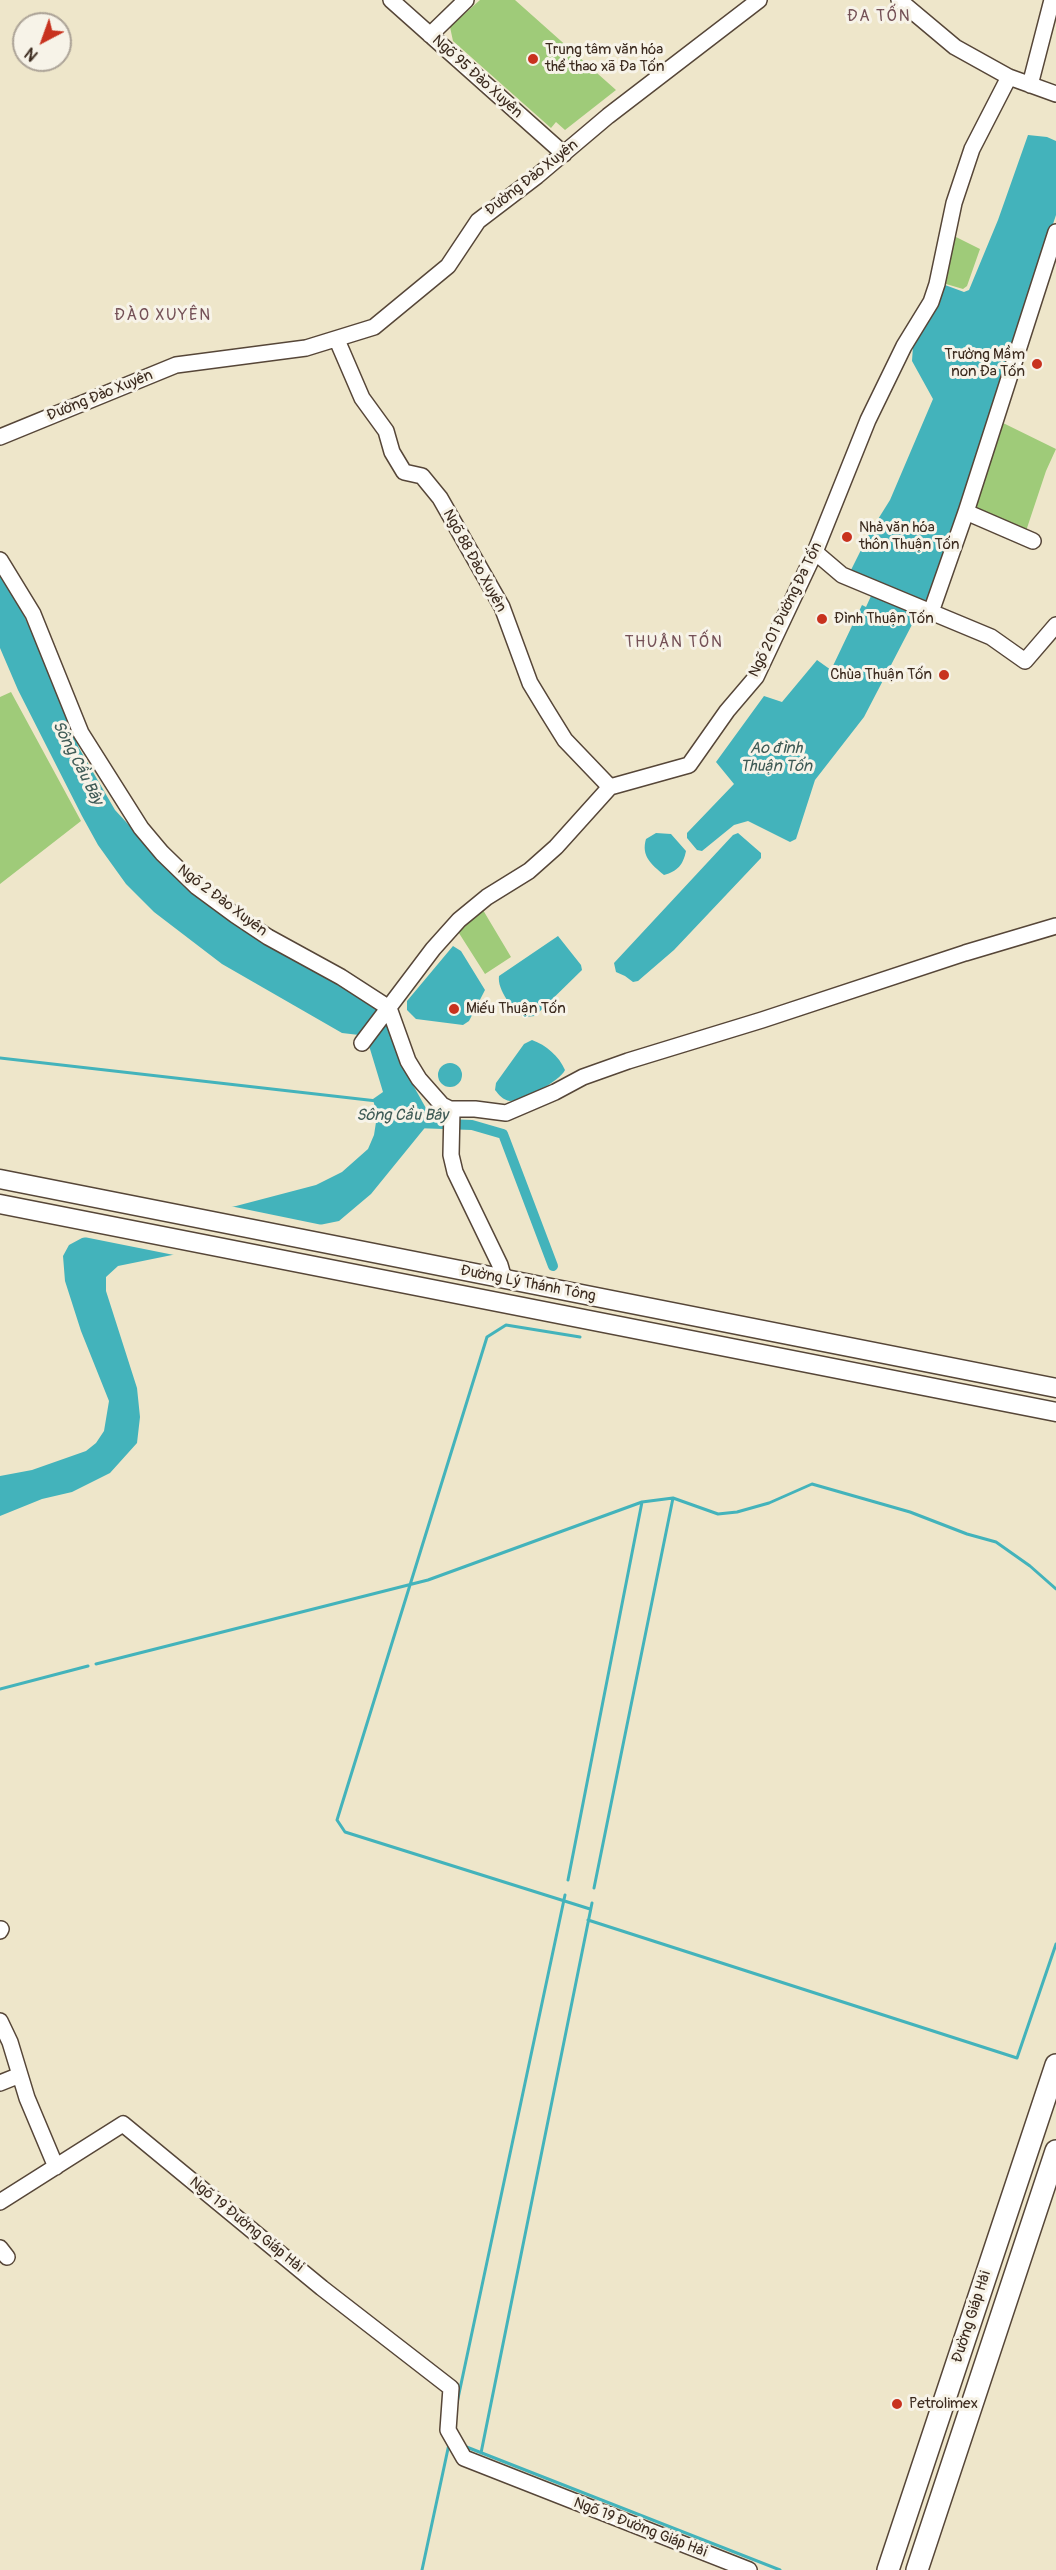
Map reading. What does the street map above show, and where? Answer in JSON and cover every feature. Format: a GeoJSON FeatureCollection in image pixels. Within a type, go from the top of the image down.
{"type":"FeatureCollection","features":[{"type":"Feature","properties":{"kind":"highway","name":"Đường Giáp Hải"},"geometry":{"type":"LineString","coordinates":[[888,2570],[1056,2065]]}},
{"type":"Feature","properties":{"kind":"highway","name":"Đường Giáp Hải"},"geometry":{"type":"LineString","coordinates":[[917,2570],[1056,2151]]}},
{"type":"Feature","properties":{"kind":"main road","name":"Đường Lý Thánh Tông"},"geometry":{"type":"LineString","coordinates":[[0,1179],[1056,1388]]}},
{"type":"Feature","properties":{"kind":"main road","name":"Đường Lý Thánh Tông"},"geometry":{"type":"LineString","coordinates":[[0,1204],[1056,1412]]}},
{"type":"Feature","properties":{"kind":"main road"},"geometry":{"type":"LineString","coordinates":[[527,1308],[531,1284]]}},
{"type":"Feature","properties":{"kind":"street","name":"Ngõ 95 Đào Xuyên"},"geometry":{"type":"LineString","coordinates":[[391,0],[564,154]]}},
{"type":"Feature","properties":{"kind":"street"},"geometry":{"type":"LineString","coordinates":[[430,35],[466,0]]}},
{"type":"Feature","properties":{"kind":"street","name":"Đường Đào Xuyên"},"geometry":{"type":"LineString","coordinates":[[0,437],[176,365],[306,348],[374,327],[448,266],[478,221],[564,154],[608,116],[759,0]]}},
{"type":"Feature","properties":{"kind":"street"},"geometry":{"type":"LineString","coordinates":[[899,0],[955,47],[1009,76],[1056,94]]}},
{"type":"Feature","properties":{"kind":"street"},"geometry":{"type":"LineString","coordinates":[[1030,85],[1052,0]]}},
{"type":"Feature","properties":{"kind":"street","name":"Ngõ 201 Đường Đa Tốn"},"geometry":{"type":"LineString","coordinates":[[610,787],[689,765],[727,711],[756,677],[815,552],[868,420],[904,346],[931,302],[954,203],[972,149],[1009,76]]}},
{"type":"Feature","properties":{"kind":"street"},"geometry":{"type":"LineString","coordinates":[[931,612],[966,512],[1056,232]]}},
{"type":"Feature","properties":{"kind":"street","name":"Ngõ 88 Đào Xuyên"},"geometry":{"type":"LineString","coordinates":[[337,340],[362,398],[386,431],[392,452],[404,472],[422,476],[434,491],[482,571],[502,607],[530,683],[547,711],[565,740],[610,787]]}},
{"type":"Feature","properties":{"kind":"street"},"geometry":{"type":"LineString","coordinates":[[966,512],[1033,541]]}},
{"type":"Feature","properties":{"kind":"street"},"geometry":{"type":"LineString","coordinates":[[815,552],[842,575],[991,637],[1025,661],[1056,625]]}},
{"type":"Feature","properties":{"kind":"street","name":"Ngõ 2 Đào Xuyên"},"geometry":{"type":"LineString","coordinates":[[0,560],[33,614],[81,733],[141,828],[162,853],[197,886],[235,915],[268,937],[341,976],[387,1011]]}},
{"type":"Feature","properties":{"kind":"street"},"geometry":{"type":"LineString","coordinates":[[362,1043],[433,949],[459,920],[487,897],[529,871],[556,847],[610,787]]}},
{"type":"Feature","properties":{"kind":"street"},"geometry":{"type":"LineString","coordinates":[[452,1114],[475,1109],[506,1113],[583,1077],[628,1061],[1056,926]]}},
{"type":"Feature","properties":{"kind":"street"},"geometry":{"type":"LineString","coordinates":[[387,1011],[408,1061],[419,1079],[452,1114],[455,1172],[500,1265],[504,1279]]}},
{"type":"Feature","properties":{"kind":"street"},"geometry":{"type":"LineString","coordinates":[[0,2021],[10,2042],[27,2098],[56,2167]]}},
{"type":"Feature","properties":{"kind":"street"},"geometry":{"type":"LineString","coordinates":[[0,2083],[20,2075]]}},
{"type":"Feature","properties":{"kind":"street","name":"Ngõ 19 Đường Giáp Hải"},"geometry":{"type":"LineString","coordinates":[[0,2202],[123,2124],[322,2288],[450,2388],[448,2430],[464,2458],[749,2570]]}},
{"type":"Feature","properties":{"kind":"green space","name":"Trung tâm văn hóa thể thao xã Đa Tốn"},"geometry":{"type":"Polygon","coordinates":[[[480,0],[515,0],[616,90],[565,130],[556,122],[551,128],[453,41],[450,27],[480,0]]]}},
{"type":"Feature","properties":{"kind":"green space"},"geometry":{"type":"Polygon","coordinates":[[[954,236],[980,249],[967,286],[963,289],[946,284],[954,236]]]}},
{"type":"Feature","properties":{"kind":"green space"},"geometry":{"type":"Polygon","coordinates":[[[999,421],[1056,449],[1046,471],[1026,531],[974,511],[999,421]]]}},
{"type":"Feature","properties":{"kind":"green space"},"geometry":{"type":"Polygon","coordinates":[[[11,692],[81,821],[0,884],[0,697],[11,692]]]}},
{"type":"Feature","properties":{"kind":"green space"},"geometry":{"type":"Polygon","coordinates":[[[483,910],[511,957],[485,974],[457,930],[483,910]]]}},
{"type":"Feature","properties":{"kind":"water"},"geometry":{"type":"Polygon","coordinates":[[[1028,135],[1047,137],[1056,141],[1056,215],[927,603],[850,572],[870,532],[890,500],[933,399],[912,361],[913,346],[936,308],[945,285],[964,292],[969,290],[998,220],[1028,135]]]}},
{"type":"Feature","properties":{"kind":"water","name":"Sông Cầu Bây"},"geometry":{"type":"Polygon","coordinates":[[[0,572],[15,596],[50,673],[79,748],[115,810],[176,876],[380,1010],[387,1020],[413,1085],[432,1119],[371,1194],[339,1221],[118,1266],[106,1277],[106,1291],[137,1388],[140,1417],[137,1443],[110,1473],[72,1492],[42,1499],[0,1516],[0,1476],[32,1470],[86,1451],[96,1443],[104,1431],[109,1401],[81,1331],[65,1281],[63,1256],[69,1245],[82,1238],[236,1206],[316,1185],[342,1172],[368,1149],[374,1135],[377,1116],[373,1099],[383,1092],[367,1039],[359,1035],[342,1033],[222,964],[154,912],[126,884],[98,845],[82,816],[18,690],[0,648],[0,572]]]}},
{"type":"Feature","properties":{"kind":"water","name":"Ao đình Thuận Tốn"},"geometry":{"type":"Polygon","coordinates":[[[871,596],[917,615],[864,717],[815,780],[796,839],[790,842],[748,821],[734,825],[702,851],[697,850],[687,838],[687,833],[734,784],[716,762],[764,696],[782,702],[817,660],[831,670],[862,605],[866,607],[871,596]]]}},
{"type":"Feature","properties":{"kind":"water"},"geometry":{"type":"Polygon","coordinates":[[[656,833],[671,834],[686,851],[679,867],[664,875],[651,863],[645,850],[646,839],[656,833]]]}},
{"type":"Feature","properties":{"kind":"water"},"geometry":{"type":"Polygon","coordinates":[[[738,833],[761,853],[761,858],[674,950],[638,981],[633,982],[616,972],[614,963],[733,835],[738,833]]]}},
{"type":"Feature","properties":{"kind":"water"},"geometry":{"type":"Polygon","coordinates":[[[558,936],[581,965],[582,970],[535,1016],[524,1017],[507,999],[499,976],[558,936]]]}},
{"type":"Feature","properties":{"kind":"water"},"geometry":{"type":"Polygon","coordinates":[[[453,946],[461,951],[485,990],[469,1021],[463,1025],[416,1019],[407,1010],[407,1001],[453,946]]]}},
{"type":"Feature","properties":{"kind":"water"},"geometry":{"type":"Polygon","coordinates":[[[532,1040],[552,1052],[565,1070],[549,1085],[532,1094],[516,1100],[505,1100],[495,1090],[496,1083],[524,1044],[532,1040]]]}},
{"type":"Feature","properties":{"kind":"water"},"geometry":{"type":"Polygon","coordinates":[[[450,1063],[459,1066],[462,1075],[459,1084],[450,1087],[441,1084],[438,1075],[441,1066],[450,1063]]]}},
{"type":"Feature","properties":{"kind":"pier"},"geometry":{"type":"Polygon","coordinates":[[[225,1205],[332,1227],[184,1257],[79,1236],[225,1205]]]}},
{"type":"Feature","properties":{"kind":"waterway"},"geometry":{"type":"LineString","coordinates":[[0,1058],[377,1101]]}},
{"type":"Feature","properties":{"kind":"waterway"},"geometry":{"type":"LineString","coordinates":[[415,1123],[472,1125],[503,1134],[553,1266]]}},
{"type":"Feature","properties":{"kind":"waterway"},"geometry":{"type":"LineString","coordinates":[[580,1337],[506,1325],[487,1337],[337,1820],[345,1832],[590,1909]]}},
{"type":"Feature","properties":{"kind":"waterway"},"geometry":{"type":"LineString","coordinates":[[96,1664],[428,1580],[642,1502],[673,1498],[718,1514],[737,1512],[769,1503],[812,1484],[910,1512],[967,1534],[996,1542],[1030,1566],[1056,1589]]}},
{"type":"Feature","properties":{"kind":"waterway"},"geometry":{"type":"LineString","coordinates":[[594,1888],[673,1498]]}},
{"type":"Feature","properties":{"kind":"waterway"},"geometry":{"type":"LineString","coordinates":[[568,1880],[642,1502]]}},
{"type":"Feature","properties":{"kind":"waterway"},"geometry":{"type":"LineString","coordinates":[[0,1689],[88,1666]]}},
{"type":"Feature","properties":{"kind":"waterway"},"geometry":{"type":"LineString","coordinates":[[457,2403],[565,1895]]}},
{"type":"Feature","properties":{"kind":"waterway"},"geometry":{"type":"LineString","coordinates":[[481,2453],[592,1903]]}},
{"type":"Feature","properties":{"kind":"waterway"},"geometry":{"type":"LineString","coordinates":[[588,1920],[1017,2058],[1056,1944]]}},
{"type":"Feature","properties":{"kind":"waterway"},"geometry":{"type":"LineString","coordinates":[[422,2570],[449,2444]]}},
{"type":"Feature","properties":{"kind":"waterway"},"geometry":{"type":"LineString","coordinates":[[464,2446],[780,2570]]}},
{"type":"Feature","properties":{"kind":"place","name":"Trung tâm văn hóa thể thao xã Đa Tốn"},"geometry":{"type":"Point","coordinates":[533,59]}},
{"type":"Feature","properties":{"kind":"place","name":"Trường Mầm non Đa Tốn"},"geometry":{"type":"Point","coordinates":[1037,364]}},
{"type":"Feature","properties":{"kind":"place","name":"Nhà văn hóa thôn Thuận Tốn"},"geometry":{"type":"Point","coordinates":[847,537]}},
{"type":"Feature","properties":{"kind":"place","name":"Đình Thuận Tốn"},"geometry":{"type":"Point","coordinates":[822,619]}},
{"type":"Feature","properties":{"kind":"place","name":"Chùa Thuận Tốn"},"geometry":{"type":"Point","coordinates":[944,675]}},
{"type":"Feature","properties":{"kind":"place","name":"Miếu Thuận Tốn"},"geometry":{"type":"Point","coordinates":[454,1009]}},
{"type":"Feature","properties":{"kind":"place","name":"Petrolimex"},"geometry":{"type":"Point","coordinates":[897,2404]}},
{"type":"Feature","properties":{"kind":"district","name":"ĐA TỐN"},"geometry":{"type":"Point","coordinates":[879,17]}},
{"type":"Feature","properties":{"kind":"district","name":"ĐÀO XUYÊN"},"geometry":{"type":"Point","coordinates":[163,316]}},
{"type":"Feature","properties":{"kind":"district","name":"THUẬN TỐN"},"geometry":{"type":"Point","coordinates":[674,643]}}]}
